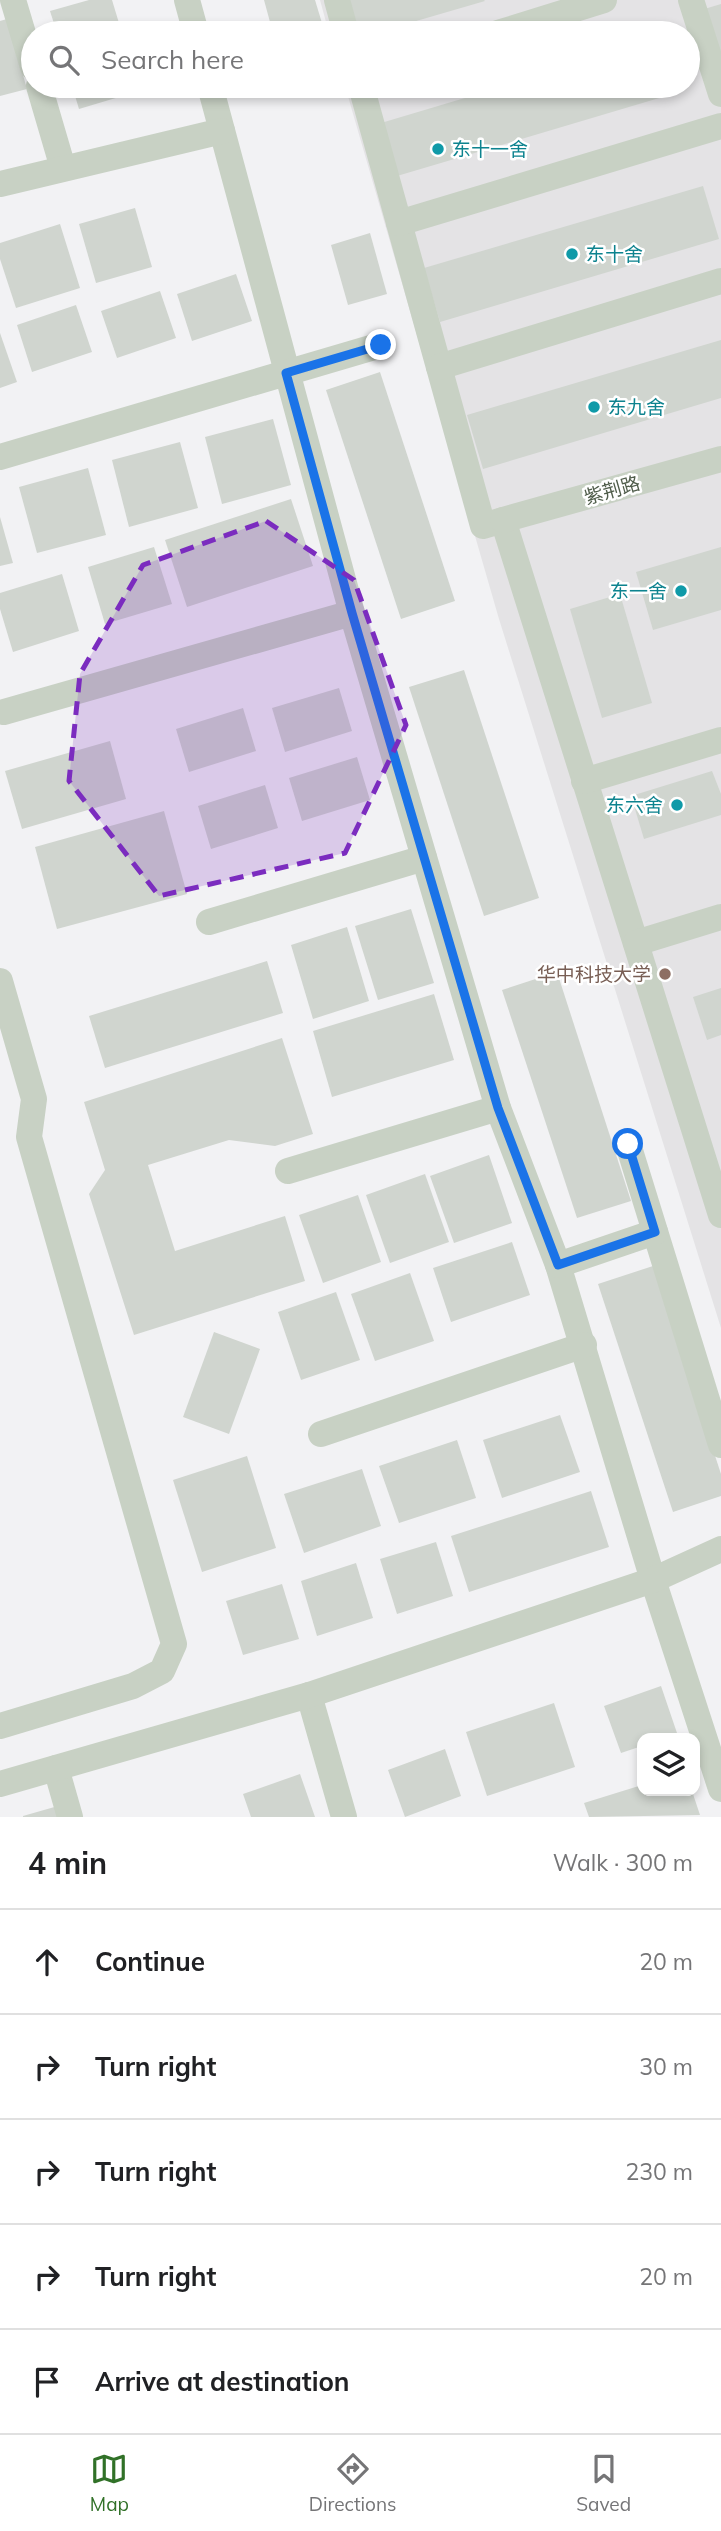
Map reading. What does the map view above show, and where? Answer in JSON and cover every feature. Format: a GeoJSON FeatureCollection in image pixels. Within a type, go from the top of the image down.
{"type":"FeatureCollection","features":[{"type":"Feature","properties":{"kind":"street"},"geometry":{"type":"LineString","coordinates":[[13,0],[21,27]]}},
{"type":"Feature","properties":{"kind":"street"},"geometry":{"type":"LineString","coordinates":[[187,0],[193,21]]}},
{"type":"Feature","properties":{"kind":"street"},"geometry":{"type":"LineString","coordinates":[[337,0],[343,21]]}},
{"type":"Feature","properties":{"kind":"street"},"geometry":{"type":"LineString","coordinates":[[537,21],[604,0]]}},
{"type":"Feature","properties":{"kind":"street"},"geometry":{"type":"LineString","coordinates":[[691,0],[698,21]]}},
{"type":"Feature","properties":{"kind":"street"},"geometry":{"type":"LineString","coordinates":[[700,28],[721,94]]}},
{"type":"Feature","properties":{"kind":"street"},"geometry":{"type":"LineString","coordinates":[[43,98],[63,168]]}},
{"type":"Feature","properties":{"kind":"street"},"geometry":{"type":"LineString","coordinates":[[213,98],[352,613],[498,1108],[558,1265],[653,1580],[721,1789]]}},
{"type":"Feature","properties":{"kind":"street"},"geometry":{"type":"LineString","coordinates":[[364,98],[483,526],[503,520],[721,1215]]}},
{"type":"Feature","properties":{"kind":"street"},"geometry":{"type":"LineString","coordinates":[[399,223],[721,126]]}},
{"type":"Feature","properties":{"kind":"street"},"geometry":{"type":"LineString","coordinates":[[0,184],[222,131]]}},
{"type":"Feature","properties":{"kind":"street"},"geometry":{"type":"LineString","coordinates":[[439,367],[721,281]]}},
{"type":"Feature","properties":{"kind":"street"},"geometry":{"type":"LineString","coordinates":[[0,457],[381,345]]}},
{"type":"Feature","properties":{"kind":"street","name":"紫荆路"},"geometry":{"type":"LineString","coordinates":[[503,520],[721,459]]}},
{"type":"Feature","properties":{"kind":"street"},"geometry":{"type":"LineString","coordinates":[[4,712],[352,613]]}},
{"type":"Feature","properties":{"kind":"street"},"geometry":{"type":"LineString","coordinates":[[584,781],[721,740]]}},
{"type":"Feature","properties":{"kind":"street"},"geometry":{"type":"LineString","coordinates":[[209,922],[424,858]]}},
{"type":"Feature","properties":{"kind":"street"},"geometry":{"type":"LineString","coordinates":[[636,943],[721,917]]}},
{"type":"Feature","properties":{"kind":"street"},"geometry":{"type":"LineString","coordinates":[[0,981],[34,1099],[29,1137],[174,1644],[162,1671],[133,1686],[0,1726]]}},
{"type":"Feature","properties":{"kind":"street"},"geometry":{"type":"LineString","coordinates":[[288,1171],[498,1108]]}},
{"type":"Feature","properties":{"kind":"street"},"geometry":{"type":"LineString","coordinates":[[628,1144],[721,1445]]}},
{"type":"Feature","properties":{"kind":"street"},"geometry":{"type":"LineString","coordinates":[[558,1265],[655,1232]]}},
{"type":"Feature","properties":{"kind":"street"},"geometry":{"type":"LineString","coordinates":[[321,1434],[584,1345]]}},
{"type":"Feature","properties":{"kind":"street"},"geometry":{"type":"LineString","coordinates":[[0,1784],[309,1695],[653,1580],[721,1549]]}},
{"type":"Feature","properties":{"kind":"street"},"geometry":{"type":"LineString","coordinates":[[309,1695],[344,1817]]}},
{"type":"Feature","properties":{"kind":"street"},"geometry":{"type":"LineString","coordinates":[[56,1768],[70,1817]]}},
{"type":"Feature","properties":{"kind":"highlighted area"},"geometry":{"type":"Polygon","coordinates":[[[266,521],[354,580],[406,725],[345,853],[159,896],[69,781],[80,674],[143,565],[266,521]]]}},
{"type":"Feature","properties":{"kind":"shaded area","name":"华中科技大学"},"geometry":{"type":"Polygon","coordinates":[[[320,0],[721,0],[721,1328],[499,619],[348,98],[700,98],[700,21],[326,21],[320,0]]]}},
{"type":"Feature","properties":{"kind":"building"},"geometry":{"type":"Polygon","coordinates":[[[89,0],[112,0],[118,21],[53,21],[50,11],[89,0]]]}},
{"type":"Feature","properties":{"kind":"building"},"geometry":{"type":"Polygon","coordinates":[[[264,0],[315,0],[321,21],[270,21],[264,0]]]}},
{"type":"Feature","properties":{"kind":"building"},"geometry":{"type":"Polygon","coordinates":[[[345,0],[485,1],[416,21],[351,21],[345,0]]]}},
{"type":"Feature","properties":{"kind":"building"},"geometry":{"type":"Polygon","coordinates":[[[721,4],[721,72],[701,10],[721,4]]]}},
{"type":"Feature","properties":{"kind":"building"},"geometry":{"type":"Polygon","coordinates":[[[7,19],[21,68],[21,91],[0,96],[0,21],[7,19]]]}},
{"type":"Feature","properties":{"kind":"building"},"geometry":{"type":"Polygon","coordinates":[[[76,98],[116,98],[79,109],[76,98]]]}},
{"type":"Feature","properties":{"kind":"building","name":"东十一舍"},"geometry":{"type":"Polygon","coordinates":[[[465,98],[659,98],[397,176],[381,123],[465,98]]]}},
{"type":"Feature","properties":{"kind":"building","name":"东十舍"},"geometry":{"type":"Polygon","coordinates":[[[703,186],[719,239],[440,322],[424,268],[703,186]]]}},
{"type":"Feature","properties":{"kind":"building"},"geometry":{"type":"Polygon","coordinates":[[[135,208],[152,267],[96,283],[79,224],[135,208]]]}},
{"type":"Feature","properties":{"kind":"building"},"geometry":{"type":"Polygon","coordinates":[[[60,224],[80,288],[16,308],[0,259],[0,243],[60,224]]]}},
{"type":"Feature","properties":{"kind":"building"},"geometry":{"type":"Polygon","coordinates":[[[370,233],[387,294],[348,305],[331,245],[370,233]]]}},
{"type":"Feature","properties":{"kind":"building"},"geometry":{"type":"Polygon","coordinates":[[[236,274],[252,321],[192,341],[177,294],[236,274]]]}},
{"type":"Feature","properties":{"kind":"building"},"geometry":{"type":"Polygon","coordinates":[[[160,291],[176,338],[117,358],[101,311],[160,291]]]}},
{"type":"Feature","properties":{"kind":"building"},"geometry":{"type":"Polygon","coordinates":[[[76,305],[92,352],[32,372],[17,325],[76,305]]]}},
{"type":"Feature","properties":{"kind":"building"},"geometry":{"type":"Polygon","coordinates":[[[0,333],[17,382],[0,388],[0,333]]]}},
{"type":"Feature","properties":{"kind":"building","name":"东九舍"},"geometry":{"type":"Polygon","coordinates":[[[721,340],[721,398],[483,469],[467,415],[721,340]]]}},
{"type":"Feature","properties":{"kind":"building"},"geometry":{"type":"Polygon","coordinates":[[[380,372],[455,601],[401,619],[326,390],[380,372]]]}},
{"type":"Feature","properties":{"kind":"building"},"geometry":{"type":"Polygon","coordinates":[[[273,419],[291,485],[222,504],[205,437],[273,419]]]}},
{"type":"Feature","properties":{"kind":"building"},"geometry":{"type":"Polygon","coordinates":[[[180,442],[198,508],[129,527],[112,460],[180,442]]]}},
{"type":"Feature","properties":{"kind":"building"},"geometry":{"type":"Polygon","coordinates":[[[88,468],[106,535],[37,553],[19,487],[88,468]]]}},
{"type":"Feature","properties":{"kind":"building"},"geometry":{"type":"Polygon","coordinates":[[[291,499],[313,566],[187,607],[165,540],[291,499]]]}},
{"type":"Feature","properties":{"kind":"building"},"geometry":{"type":"Polygon","coordinates":[[[0,517],[13,563],[0,566],[0,517]]]}},
{"type":"Feature","properties":{"kind":"building"},"geometry":{"type":"Polygon","coordinates":[[[154,547],[172,604],[105,624],[88,567],[154,547]]]}},
{"type":"Feature","properties":{"kind":"building","name":"东一舍"},"geometry":{"type":"Polygon","coordinates":[[[721,547],[721,610],[653,630],[636,572],[721,547]]]}},
{"type":"Feature","properties":{"kind":"building"},"geometry":{"type":"Polygon","coordinates":[[[62,574],[79,631],[13,652],[0,609],[0,593],[62,574]]]}},
{"type":"Feature","properties":{"kind":"building"},"geometry":{"type":"Polygon","coordinates":[[[620,594],[652,703],[602,718],[570,609],[620,594]]]}},
{"type":"Feature","properties":{"kind":"building"},"geometry":{"type":"Polygon","coordinates":[[[464,670],[539,898],[484,916],[409,687],[464,670]]]}},
{"type":"Feature","properties":{"kind":"building"},"geometry":{"type":"Polygon","coordinates":[[[339,688],[352,731],[285,752],[272,708],[339,688]]]}},
{"type":"Feature","properties":{"kind":"building"},"geometry":{"type":"Polygon","coordinates":[[[243,708],[256,751],[189,772],[176,729],[243,708]]]}},
{"type":"Feature","properties":{"kind":"building"},"geometry":{"type":"Polygon","coordinates":[[[110,741],[126,799],[22,829],[5,771],[110,741]]]}},
{"type":"Feature","properties":{"kind":"building"},"geometry":{"type":"Polygon","coordinates":[[[357,757],[370,800],[302,821],[289,778],[357,757]]]}},
{"type":"Feature","properties":{"kind":"building","name":"东六舍"},"geometry":{"type":"Polygon","coordinates":[[[712,771],[721,794],[721,815],[644,839],[631,796],[712,771]]]}},
{"type":"Feature","properties":{"kind":"building"},"geometry":{"type":"Polygon","coordinates":[[[265,785],[278,828],[211,849],[198,806],[265,785]]]}},
{"type":"Feature","properties":{"kind":"building"},"geometry":{"type":"Polygon","coordinates":[[[164,811],[187,894],[57,929],[35,847],[164,811]]]}},
{"type":"Feature","properties":{"kind":"building"},"geometry":{"type":"Polygon","coordinates":[[[411,909],[434,983],[378,1000],[355,926],[411,909]]]}},
{"type":"Feature","properties":{"kind":"building"},"geometry":{"type":"Polygon","coordinates":[[[347,927],[369,1001],[313,1019],[291,945],[347,927]]]}},
{"type":"Feature","properties":{"kind":"building"},"geometry":{"type":"Polygon","coordinates":[[[267,961],[283,1013],[105,1068],[89,1016],[267,961]]]}},
{"type":"Feature","properties":{"kind":"building"},"geometry":{"type":"Polygon","coordinates":[[[557,972],[631,1201],[577,1218],[502,990],[557,972]]]}},
{"type":"Feature","properties":{"kind":"building"},"geometry":{"type":"Polygon","coordinates":[[[721,988],[721,1035],[707,1040],[693,997],[721,988]]]}},
{"type":"Feature","properties":{"kind":"building"},"geometry":{"type":"Polygon","coordinates":[[[434,994],[454,1060],[332,1097],[313,1031],[434,994]]]}},
{"type":"Feature","properties":{"kind":"building"},"geometry":{"type":"Polygon","coordinates":[[[282,1038],[313,1134],[275,1146],[229,1140],[148,1165],[175,1251],[285,1216],[305,1281],[134,1335],[89,1194],[105,1170],[84,1102],[282,1038]]]}},
{"type":"Feature","properties":{"kind":"building"},"geometry":{"type":"Polygon","coordinates":[[[489,1155],[512,1223],[454,1243],[430,1176],[489,1155]]]}},
{"type":"Feature","properties":{"kind":"building"},"geometry":{"type":"Polygon","coordinates":[[[425,1174],[449,1242],[390,1263],[366,1195],[425,1174]]]}},
{"type":"Feature","properties":{"kind":"building"},"geometry":{"type":"Polygon","coordinates":[[[358,1195],[381,1262],[323,1283],[299,1215],[358,1195]]]}},
{"type":"Feature","properties":{"kind":"building"},"geometry":{"type":"Polygon","coordinates":[[[512,1242],[530,1295],[451,1322],[433,1268],[512,1242]]]}},
{"type":"Feature","properties":{"kind":"building"},"geometry":{"type":"Polygon","coordinates":[[[653,1266],[721,1474],[721,1496],[673,1512],[598,1284],[653,1266]]]}},
{"type":"Feature","properties":{"kind":"building"},"geometry":{"type":"Polygon","coordinates":[[[410,1273],[434,1341],[375,1361],[351,1294],[410,1273]]]}},
{"type":"Feature","properties":{"kind":"building"},"geometry":{"type":"Polygon","coordinates":[[[336,1292],[360,1360],[301,1380],[278,1312],[336,1292]]]}},
{"type":"Feature","properties":{"kind":"building"},"geometry":{"type":"Polygon","coordinates":[[[214,1332],[260,1349],[229,1434],[183,1417],[214,1332]]]}},
{"type":"Feature","properties":{"kind":"building"},"geometry":{"type":"Polygon","coordinates":[[[560,1415],[580,1472],[502,1498],[483,1440],[560,1415]]]}},
{"type":"Feature","properties":{"kind":"building"},"geometry":{"type":"Polygon","coordinates":[[[457,1440],[476,1498],[399,1523],[379,1466],[457,1440]]]}},
{"type":"Feature","properties":{"kind":"building"},"geometry":{"type":"Polygon","coordinates":[[[247,1456],[276,1548],[202,1572],[173,1480],[247,1456]]]}},
{"type":"Feature","properties":{"kind":"building"},"geometry":{"type":"Polygon","coordinates":[[[362,1469],[381,1526],[304,1553],[284,1494],[362,1469]]]}},
{"type":"Feature","properties":{"kind":"building"},"geometry":{"type":"Polygon","coordinates":[[[591,1491],[609,1547],[469,1592],[451,1536],[591,1491]]]}},
{"type":"Feature","properties":{"kind":"building"},"geometry":{"type":"Polygon","coordinates":[[[436,1542],[453,1596],[397,1614],[380,1559],[436,1542]]]}},
{"type":"Feature","properties":{"kind":"building"},"geometry":{"type":"Polygon","coordinates":[[[356,1563],[373,1618],[317,1636],[301,1581],[356,1563]]]}},
{"type":"Feature","properties":{"kind":"building"},"geometry":{"type":"Polygon","coordinates":[[[282,1584],[299,1639],[243,1655],[226,1601],[282,1584]]]}},
{"type":"Feature","properties":{"kind":"building"},"geometry":{"type":"Polygon","coordinates":[[[661,1686],[677,1733],[637,1733],[637,1748],[621,1753],[604,1706],[661,1686]]]}},
{"type":"Feature","properties":{"kind":"building"},"geometry":{"type":"Polygon","coordinates":[[[554,1703],[575,1767],[487,1796],[466,1732],[554,1703]]]}},
{"type":"Feature","properties":{"kind":"building"},"geometry":{"type":"Polygon","coordinates":[[[445,1749],[461,1796],[405,1817],[388,1770],[445,1749]]]}},
{"type":"Feature","properties":{"kind":"building"},"geometry":{"type":"Polygon","coordinates":[[[300,1774],[315,1817],[251,1817],[243,1794],[300,1774]]]}},
{"type":"Feature","properties":{"kind":"building"},"geometry":{"type":"Polygon","coordinates":[[[637,1787],[637,1796],[694,1796],[700,1815],[589,1817],[584,1803],[637,1787]]]}},
{"type":"Feature","properties":{"kind":"building"},"geometry":{"type":"Polygon","coordinates":[[[58,1806],[61,1817],[23,1817],[23,1816],[58,1806]]]}},
{"type":"Feature","properties":{"kind":"place","name":"东十一舍"},"geometry":{"type":"Point","coordinates":[438,149]}},
{"type":"Feature","properties":{"kind":"place","name":"东十舍"},"geometry":{"type":"Point","coordinates":[572,254]}},
{"type":"Feature","properties":{"kind":"place","name":"东九舍"},"geometry":{"type":"Point","coordinates":[594,407]}},
{"type":"Feature","properties":{"kind":"place","name":"东一舍"},"geometry":{"type":"Point","coordinates":[681,591]}},
{"type":"Feature","properties":{"kind":"place","name":"东六舍"},"geometry":{"type":"Point","coordinates":[677,805]}},
{"type":"Feature","properties":{"kind":"place","name":"华中科技大学"},"geometry":{"type":"Point","coordinates":[665,974]}},
{"type":"Feature","properties":{"kind":"route"},"geometry":{"type":"LineString","coordinates":[[381,345],[286,373],[352,613],[498,1108],[558,1265],[655,1232],[628,1144]]}}]}
